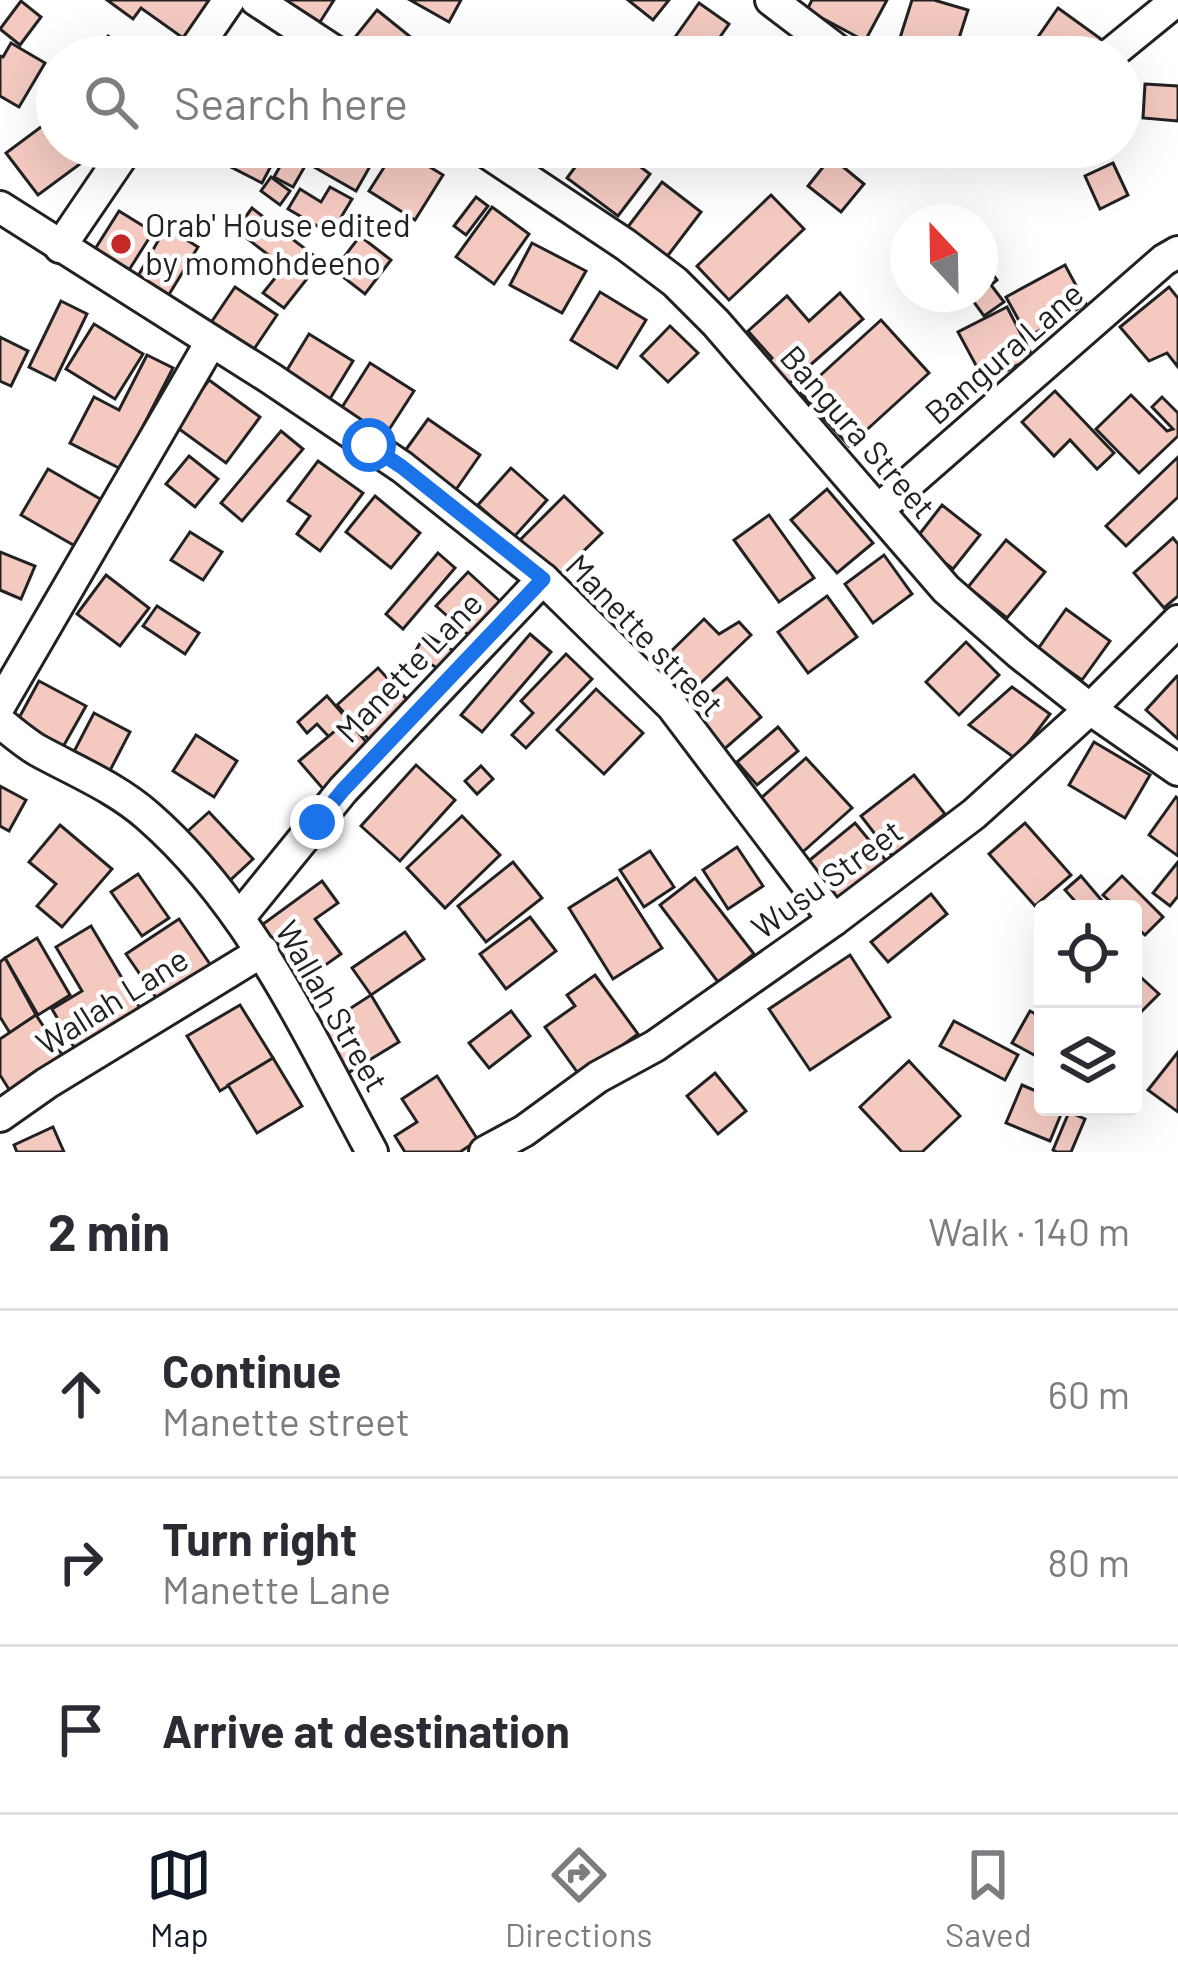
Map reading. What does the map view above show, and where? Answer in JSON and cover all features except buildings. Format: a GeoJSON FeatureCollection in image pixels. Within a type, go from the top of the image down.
{"type":"FeatureCollection","features":[{"type":"Feature","properties":{"kind":"street"},"geometry":{"type":"LineString","coordinates":[[204,36],[229,0]]}},
{"type":"Feature","properties":{"kind":"street"},"geometry":{"type":"LineString","coordinates":[[256,0],[311,36]]}},
{"type":"Feature","properties":{"kind":"street"},"geometry":{"type":"LineString","coordinates":[[771,0],[818,36]]}},
{"type":"Feature","properties":{"kind":"street"},"geometry":{"type":"LineString","coordinates":[[1133,36],[1177,0]]}},
{"type":"Feature","properties":{"kind":"street"},"geometry":{"type":"LineString","coordinates":[[60,247],[114,168]]}},
{"type":"Feature","properties":{"kind":"street","name":"Bangura Street"},"geometry":{"type":"LineString","coordinates":[[510,168],[676,282],[716,322],[946,590],[1090,709],[1178,770]]}},
{"type":"Feature","properties":{"kind":"street","name":"Manette street"},"geometry":{"type":"LineString","coordinates":[[0,207],[402,467],[543,579],[672,706],[834,920]]}},
{"type":"Feature","properties":{"kind":"street","name":"Bangura Lane"},"geometry":{"type":"LineString","coordinates":[[878,510],[1178,252]]}},
{"type":"Feature","properties":{"kind":"street"},"geometry":{"type":"LineString","coordinates":[[0,705],[211,342]]}},
{"type":"Feature","properties":{"kind":"street","name":"Manette Lane"},"geometry":{"type":"LineString","coordinates":[[239,918],[343,790],[543,579]]}},
{"type":"Feature","properties":{"kind":"street","name":"Wusu Street"},"geometry":{"type":"LineString","coordinates":[[485,1152],[524,1131],[598,1077],[655,1046],[974,814],[1178,621]]}},
{"type":"Feature","properties":{"kind":"street","name":"Wallah Street"},"geometry":{"type":"LineString","coordinates":[[0,722],[34,748],[92,777],[147,814],[191,859],[263,951],[372,1152]]}},
{"type":"Feature","properties":{"kind":"street","name":"Wallah Lane"},"geometry":{"type":"LineString","coordinates":[[0,1116],[263,951]]}},
{"type":"Feature","properties":{"kind":"place","name":"Orab' House edited by momohdeeno"},"geometry":{"type":"Point","coordinates":[121,244]}},
{"type":"Feature","properties":{"kind":"route"},"geometry":{"type":"LineString","coordinates":[[317,822],[543,579],[369,445]]}}]}
